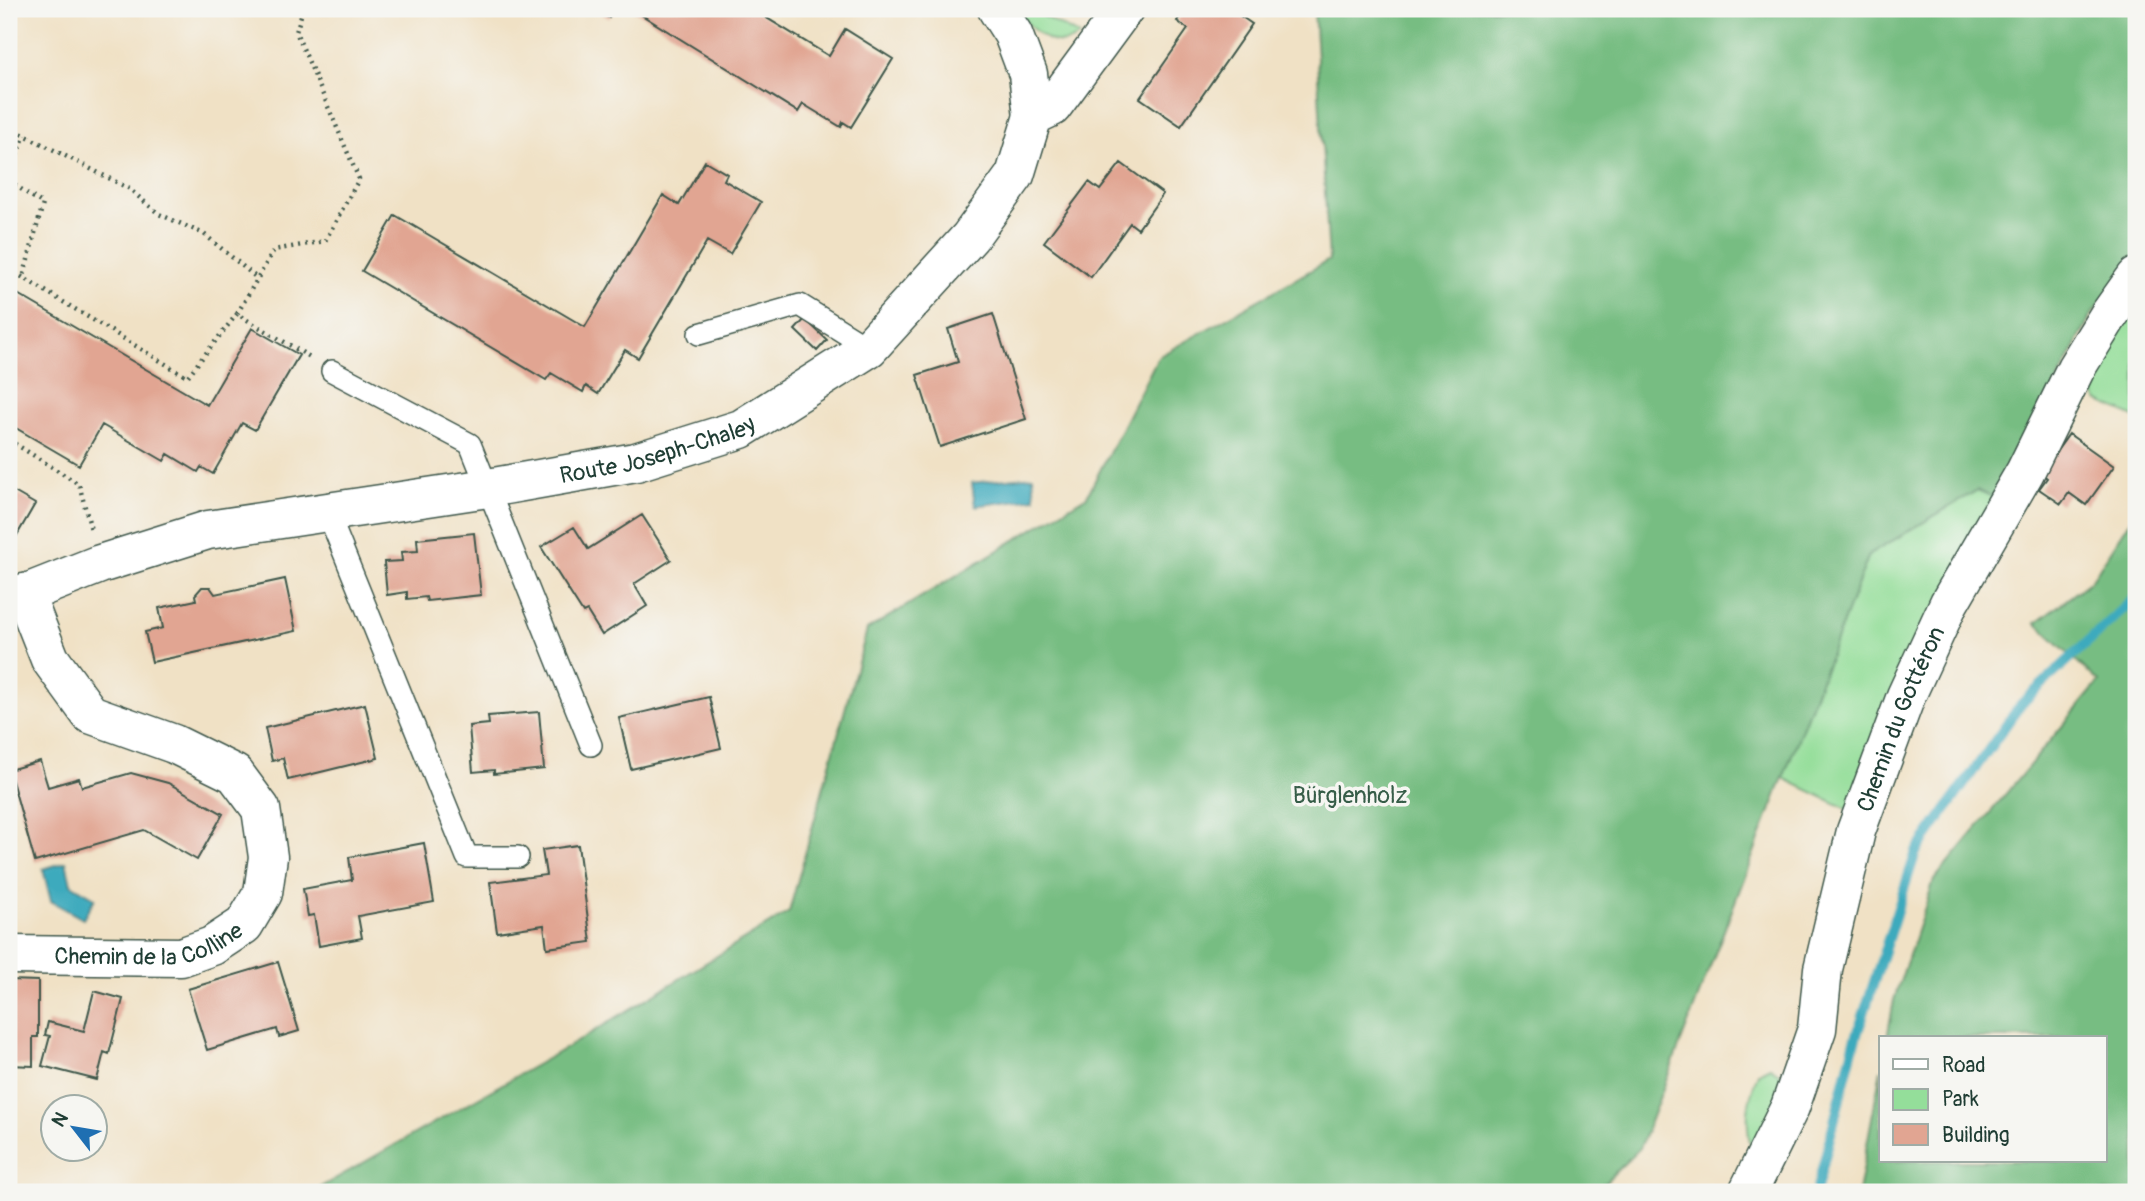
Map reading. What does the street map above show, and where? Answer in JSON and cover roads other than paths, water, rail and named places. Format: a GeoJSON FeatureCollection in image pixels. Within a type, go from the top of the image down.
{"type":"FeatureCollection","features":[{"type":"Feature","properties":{"kind":"street"},"geometry":{"type":"LineString","coordinates":[[997,9],[1013,34],[1028,74],[1033,116],[1052,107],[1124,9]]}},
{"type":"Feature","properties":{"kind":"street","name":"Route Joseph-Chaley"},"geometry":{"type":"LineString","coordinates":[[16,597],[100,564],[208,530],[488,488],[636,462],[741,429],[869,348],[970,237],[1015,175],[1033,116]]}},
{"type":"Feature","properties":{"kind":"street","name":"Chemin du Gottéron"},"geometry":{"type":"LineString","coordinates":[[1748,1192],[1790,1107],[1817,1029],[1823,969],[1856,831],[1906,696],[1949,603],[2025,472],[2076,368],[2136,278]]}},
{"type":"Feature","properties":{"kind":"street","name":"Chemin de la Colline"},"geometry":{"type":"LineString","coordinates":[[9,955],[181,957],[212,946],[244,925],[263,892],[268,857],[261,808],[235,774],[174,744],[90,714],[50,659],[16,597]]}},
{"type":"Feature","properties":{"kind":"lane"},"geometry":{"type":"LineString","coordinates":[[699,334],[800,305],[869,348]]}},
{"type":"Feature","properties":{"kind":"lane"},"geometry":{"type":"LineString","coordinates":[[332,371],[470,444],[591,745]]}},
{"type":"Feature","properties":{"kind":"lane"},"geometry":{"type":"LineString","coordinates":[[327,511],[467,857],[518,858]]}},
{"type":"Feature","properties":{"kind":"water"},"geometry":{"type":"Polygon","coordinates":[[[1033,476],[1035,498],[975,506],[972,483],[1033,476]]]}},
{"type":"Feature","properties":{"kind":"water"},"geometry":{"type":"Polygon","coordinates":[[[66,862],[71,884],[95,898],[83,919],[51,901],[43,869],[66,862]]]}},
{"type":"Feature","properties":{"kind":"waterway"},"geometry":{"type":"LineString","coordinates":[[1816,1192],[1854,1044],[1916,852],[2021,704],[2136,597]]}},
{"type":"Feature","properties":{"kind":"park label","name":"Bürglenholz"},"geometry":{"type":"Point","coordinates":[1350,795]}}]}
